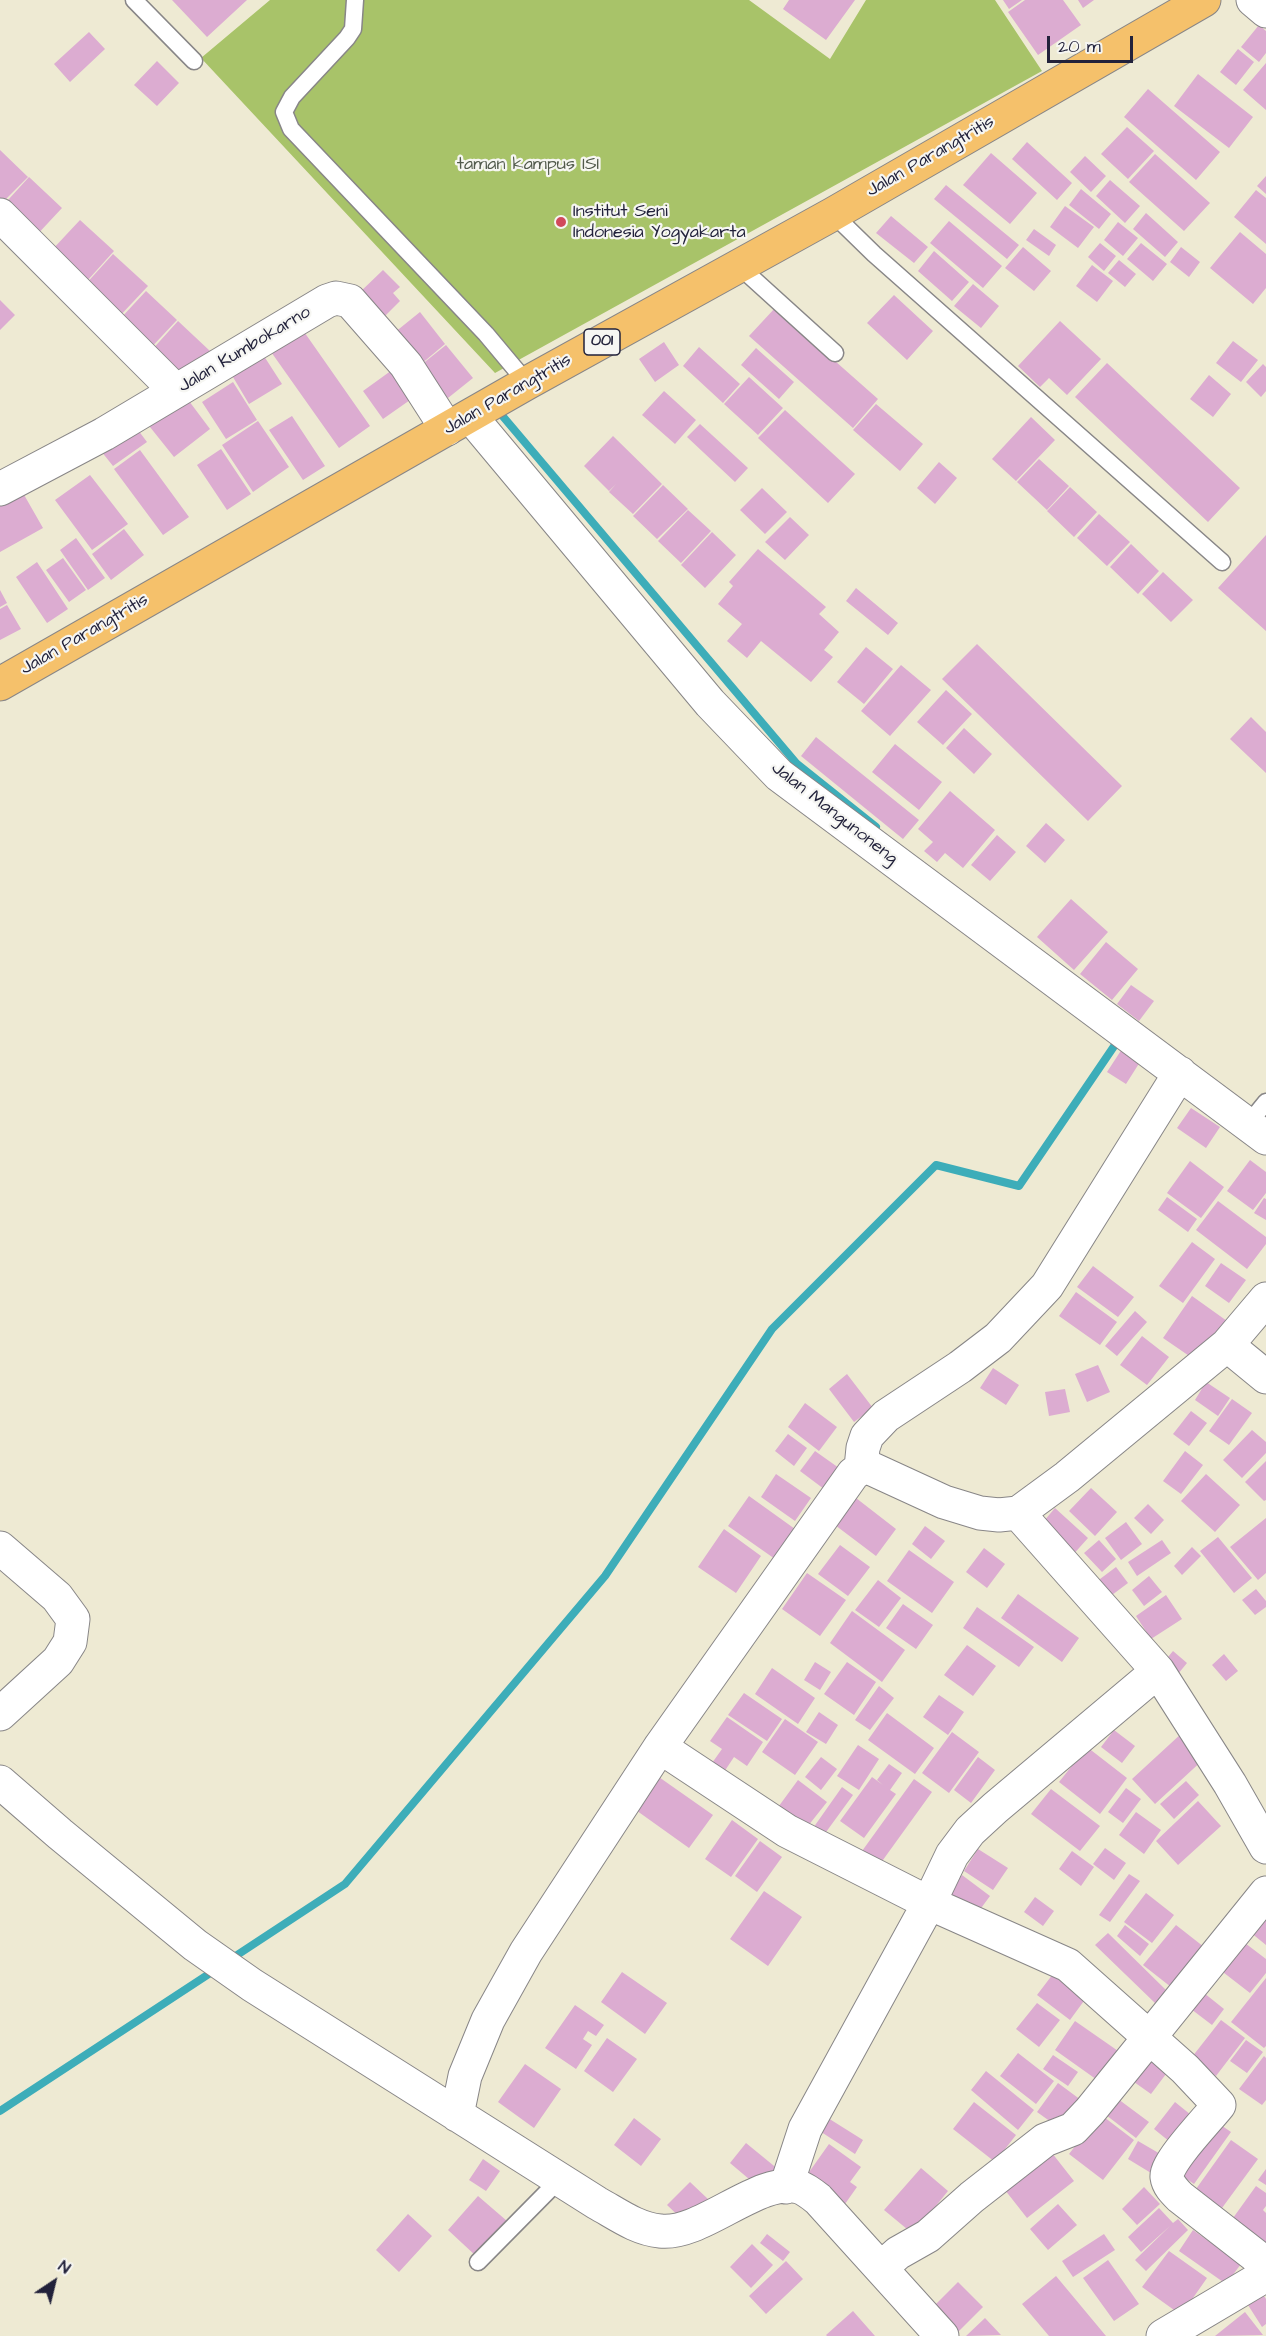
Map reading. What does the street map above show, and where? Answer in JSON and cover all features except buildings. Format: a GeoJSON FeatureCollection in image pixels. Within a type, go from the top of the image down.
{"type":"FeatureCollection","features":[{"type":"Feature","properties":{"kind":"main road","name":"Jalan Parangtritis"},"geometry":{"type":"LineString","coordinates":[[0,684],[527,383],[833,213],[1204,0]]}},
{"type":"Feature","properties":{"kind":"street"},"geometry":{"type":"LineString","coordinates":[[1253,0],[1266,11]]}},
{"type":"Feature","properties":{"kind":"street"},"geometry":{"type":"LineString","coordinates":[[0,215],[176,391]]}},
{"type":"Feature","properties":{"kind":"street","name":"Jalan Kumbokarno"},"geometry":{"type":"LineString","coordinates":[[0,489],[68,454],[327,301],[344,298],[351,301],[459,423]]}},
{"type":"Feature","properties":{"kind":"street","name":"Jalan Mangunoneng"},"geometry":{"type":"LineString","coordinates":[[459,423],[710,703],[779,775],[960,902],[1101,1017],[1180,1073],[1260,1121]]}},
{"type":"Feature","properties":{"kind":"street"},"geometry":{"type":"LineString","coordinates":[[861,1468],[867,1436],[886,1416],[960,1367],[998,1338],[1047,1286],[1180,1073]]}},
{"type":"Feature","properties":{"kind":"street"},"geometry":{"type":"LineString","coordinates":[[457,2115],[465,2076],[488,2020],[515,1971],[660,1748],[853,1474],[861,1468],[870,1468],[944,1503],[999,1515],[1018,1513],[1067,1477],[1227,1345],[1266,1299]]}},
{"type":"Feature","properties":{"kind":"street"},"geometry":{"type":"LineString","coordinates":[[1227,1345],[1266,1377]]}},
{"type":"Feature","properties":{"kind":"street"},"geometry":{"type":"LineString","coordinates":[[1018,1513],[1158,1671],[1230,1784],[1266,1847]]}},
{"type":"Feature","properties":{"kind":"street"},"geometry":{"type":"LineString","coordinates":[[0,1548],[57,1597],[73,1619],[70,1642],[58,1661],[0,1714]]}},
{"type":"Feature","properties":{"kind":"street"},"geometry":{"type":"LineString","coordinates":[[786,2187],[805,2129],[929,1903],[952,1856],[969,1831],[1158,1671]]}},
{"type":"Feature","properties":{"kind":"street"},"geometry":{"type":"LineString","coordinates":[[660,1748],[787,1831],[929,1903],[1068,1965],[1185,2069],[1220,2105],[1171,2164],[1167,2178],[1180,2197],[1266,2264]]}},
{"type":"Feature","properties":{"kind":"street"},"geometry":{"type":"LineString","coordinates":[[0,1782],[195,1944],[252,1985],[633,2223],[662,2232],[688,2226],[767,2190],[799,2187],[818,2199],[942,2336]]}},
{"type":"Feature","properties":{"kind":"street"},"geometry":{"type":"LineString","coordinates":[[881,2268],[898,2253],[928,2236],[972,2197],[1045,2139],[1073,2129],[1266,1893]]}},
{"type":"Feature","properties":{"kind":"street"},"geometry":{"type":"LineString","coordinates":[[1163,2336],[1266,2275]]}},
{"type":"Feature","properties":{"kind":"lane"},"geometry":{"type":"LineString","coordinates":[[134,0],[194,61]]}},
{"type":"Feature","properties":{"kind":"lane"},"geometry":{"type":"LineString","coordinates":[[355,0],[353,29],[292,97],[285,112],[291,129],[486,334],[527,383]]}},
{"type":"Feature","properties":{"kind":"lane"},"geometry":{"type":"LineString","coordinates":[[833,213],[883,262],[1222,562]]}},
{"type":"Feature","properties":{"kind":"lane"},"geometry":{"type":"LineString","coordinates":[[739,266],[835,353]]}},
{"type":"Feature","properties":{"kind":"lane"},"geometry":{"type":"LineString","coordinates":[[478,2262],[560,2179]]}},
{"type":"Feature","properties":{"kind":"green space","name":"taman kampus ISI"},"geometry":{"type":"Polygon","coordinates":[[[270,0],[749,0],[830,59],[866,0],[995,0],[1042,71],[495,373],[201,58],[270,0]]]}},
{"type":"Feature","properties":{"kind":"waterway"},"geometry":{"type":"LineString","coordinates":[[500,413],[797,764],[876,827]]}},
{"type":"Feature","properties":{"kind":"waterway"},"geometry":{"type":"LineString","coordinates":[[228,1961],[345,1884],[605,1576],[772,1329],[936,1165],[1019,1186],[1121,1036]]}},
{"type":"Feature","properties":{"kind":"waterway"},"geometry":{"type":"LineString","coordinates":[[0,2111],[218,1968]]}},
{"type":"Feature","properties":{"kind":"place","name":"Institut Seni Indonesia Yogyakarta"},"geometry":{"type":"Point","coordinates":[561,222]}}]}
